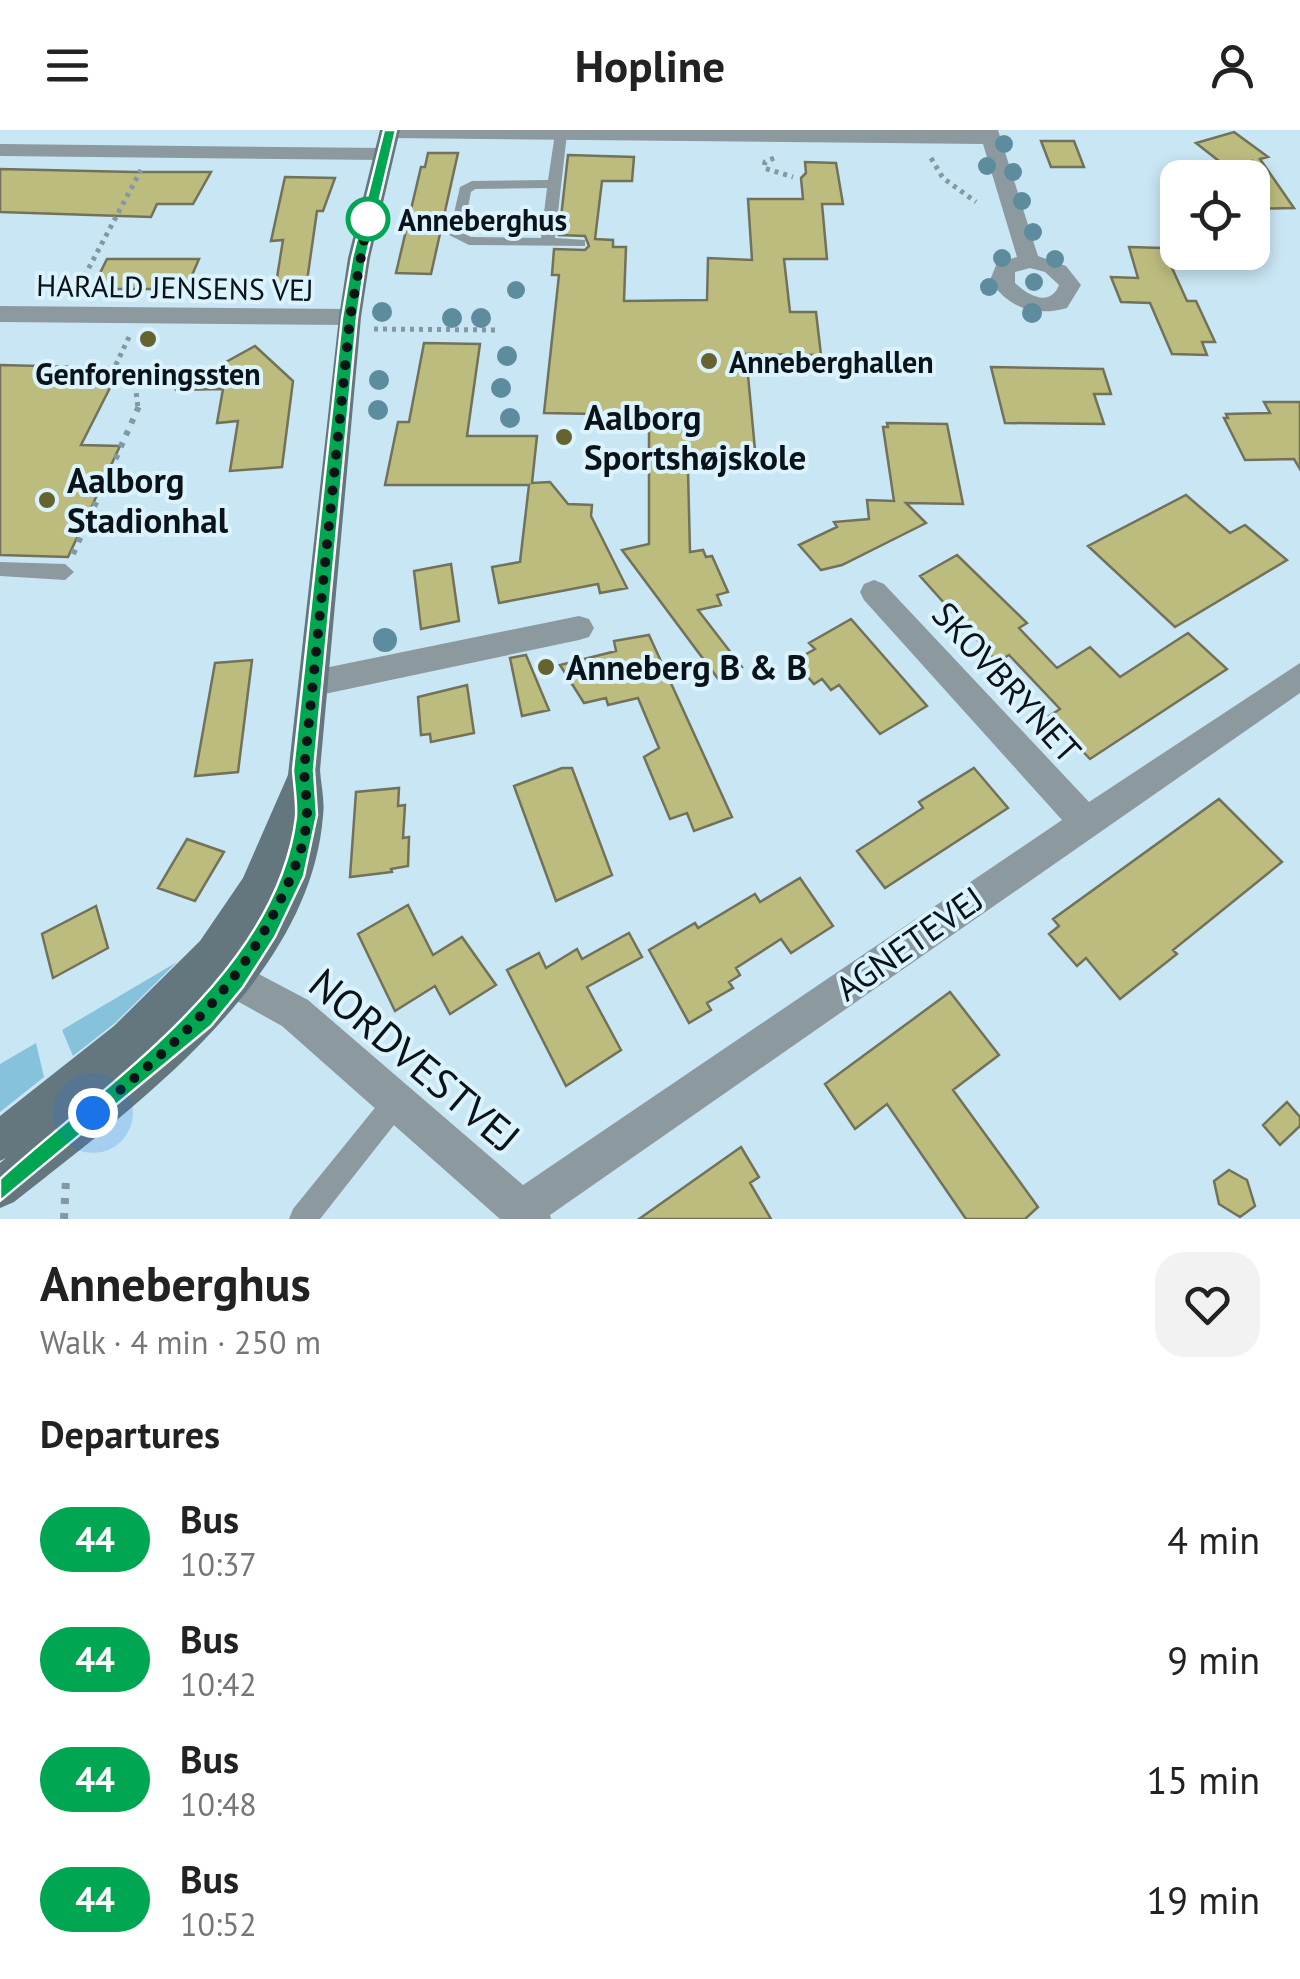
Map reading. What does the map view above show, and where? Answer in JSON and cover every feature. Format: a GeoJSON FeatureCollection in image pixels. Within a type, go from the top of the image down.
{"type":"FeatureCollection","features":[{"type":"Feature","properties":{"kind":"street"},"geometry":{"type":"LineString","coordinates":[[0,150],[151,152],[561,134],[989,134],[1029,261]]}},
{"type":"Feature","properties":{"kind":"street"},"geometry":{"type":"LineString","coordinates":[[0,1188],[203,1017],[267,929],[292,876],[307,815],[304,770],[349,324],[388,139]]}},
{"type":"Feature","properties":{"kind":"street","name":"HARALD JENSENS VEJ"},"geometry":{"type":"LineString","coordinates":[[0,314],[349,324]]}},
{"type":"Feature","properties":{"kind":"street","name":"SKOVBRYNET"},"geometry":{"type":"LineString","coordinates":[[874,592],[1085,822]]}},
{"type":"Feature","properties":{"kind":"street"},"geometry":{"type":"LineString","coordinates":[[314,683],[579,628]]}},
{"type":"Feature","properties":{"kind":"street","name":"AGNETEVEJ"},"geometry":{"type":"LineString","coordinates":[[525,1217],[1085,822],[1300,676]]}},
{"type":"Feature","properties":{"kind":"street"},"geometry":{"type":"LineString","coordinates":[[0,1141],[182,990],[238,920],[278,838],[304,770]]}},
{"type":"Feature","properties":{"kind":"street","name":"NORDVESTVEJ"},"geometry":{"type":"LineString","coordinates":[[234,979],[295,1014],[525,1217]]}},
{"type":"Feature","properties":{"kind":"lane"},"geometry":{"type":"LineString","coordinates":[[547,243],[561,134]]}},
{"type":"Feature","properties":{"kind":"lane"},"geometry":{"type":"LineString","coordinates":[[554,184],[472,185],[465,190],[456,230],[459,238],[580,243]]}},
{"type":"Feature","properties":{"kind":"lane"},"geometry":{"type":"LineString","coordinates":[[0,570],[64,572]]}},
{"type":"Feature","properties":{"kind":"lane"},"geometry":{"type":"LineString","coordinates":[[303,1219],[396,1102]]}},
{"type":"Feature","properties":{"kind":"path"},"geometry":{"type":"LineString","coordinates":[[63,316],[151,152]]}},
{"type":"Feature","properties":{"kind":"path"},"geometry":{"type":"LineString","coordinates":[[920,154],[931,158],[943,178],[976,202]]}},
{"type":"Feature","properties":{"kind":"path"},"geometry":{"type":"LineString","coordinates":[[778,158],[765,162],[764,168],[793,177]]}},
{"type":"Feature","properties":{"kind":"path"},"geometry":{"type":"LineString","coordinates":[[64,572],[140,403],[134,374],[112,373],[138,318]]}},
{"type":"Feature","properties":{"kind":"path"},"geometry":{"type":"LineString","coordinates":[[349,324],[498,330]]}},
{"type":"Feature","properties":{"kind":"shaded area"},"geometry":{"type":"Polygon","coordinates":[[[177,962],[115,1023],[73,1056],[62,1030],[177,962]]]}},
{"type":"Feature","properties":{"kind":"shaded area"},"geometry":{"type":"Polygon","coordinates":[[[36,1043],[44,1077],[0,1112],[0,1064],[36,1043]]]}},
{"type":"Feature","properties":{"kind":"building"},"geometry":{"type":"Polygon","coordinates":[[[1234,132],[1268,157],[1218,160],[1196,143],[1234,132]]]}},
{"type":"Feature","properties":{"kind":"building"},"geometry":{"type":"Polygon","coordinates":[[[1041,141],[1074,141],[1084,167],[1051,167],[1041,141]]]}},
{"type":"Feature","properties":{"kind":"building"},"geometry":{"type":"Polygon","coordinates":[[[428,153],[458,153],[431,274],[396,273],[421,167],[425,167],[428,153]]]}},
{"type":"Feature","properties":{"kind":"building"},"geometry":{"type":"Polygon","coordinates":[[[568,155],[634,157],[632,181],[602,181],[595,239],[613,240],[613,247],[626,247],[624,301],[707,300],[708,258],[752,260],[748,199],[803,199],[801,178],[806,173],[805,162],[836,163],[843,204],[822,204],[827,259],[784,259],[790,312],[816,312],[821,355],[746,354],[757,471],[688,470],[690,552],[703,550],[706,557],[712,556],[728,592],[717,595],[721,605],[698,610],[742,667],[719,680],[622,550],[649,544],[649,415],[544,413],[559,275],[552,275],[554,249],[585,250],[589,246],[585,236],[559,235],[568,155]]]}},
{"type":"Feature","properties":{"kind":"building"},"geometry":{"type":"Polygon","coordinates":[[[0,169],[211,172],[193,204],[157,204],[151,217],[0,212],[0,169]]]}},
{"type":"Feature","properties":{"kind":"building"},"geometry":{"type":"Polygon","coordinates":[[[1270,173],[1294,208],[1270,209],[1270,173]]]}},
{"type":"Feature","properties":{"kind":"building"},"geometry":{"type":"Polygon","coordinates":[[[285,177],[335,178],[323,211],[317,211],[306,288],[275,290],[283,240],[271,241],[285,177]]]}},
{"type":"Feature","properties":{"kind":"building"},"geometry":{"type":"Polygon","coordinates":[[[1129,247],[1160,248],[1160,270],[1173,270],[1187,301],[1196,301],[1215,342],[1202,342],[1207,355],[1172,354],[1150,303],[1121,302],[1111,277],[1138,278],[1129,247]]]}},
{"type":"Feature","properties":{"kind":"building"},"geometry":{"type":"Polygon","coordinates":[[[107,259],[199,259],[186,289],[92,289],[107,259]]]}},
{"type":"Feature","properties":{"kind":"building"},"geometry":{"type":"Polygon","coordinates":[[[424,343],[480,344],[467,436],[537,436],[532,483],[550,482],[568,504],[592,505],[591,516],[627,588],[600,593],[598,584],[499,603],[492,567],[520,562],[529,485],[385,485],[398,422],[409,422],[424,343]]]}},
{"type":"Feature","properties":{"kind":"building"},"geometry":{"type":"Polygon","coordinates":[[[255,346],[293,381],[282,467],[230,471],[238,421],[217,423],[223,389],[175,390],[255,346]]]}},
{"type":"Feature","properties":{"kind":"building"},"geometry":{"type":"Polygon","coordinates":[[[0,365],[120,368],[81,445],[120,446],[68,557],[0,555],[0,365]]]}},
{"type":"Feature","properties":{"kind":"building"},"geometry":{"type":"Polygon","coordinates":[[[991,367],[1103,369],[1111,394],[1094,394],[1104,424],[1005,423],[991,367]]]}},
{"type":"Feature","properties":{"kind":"building"},"geometry":{"type":"Polygon","coordinates":[[[1264,402],[1300,402],[1300,469],[1294,459],[1245,460],[1224,418],[1228,418],[1226,414],[1270,413],[1264,402]]]}},
{"type":"Feature","properties":{"kind":"building"},"geometry":{"type":"Polygon","coordinates":[[[887,423],[947,424],[963,504],[906,503],[926,523],[842,565],[821,570],[799,545],[837,527],[834,522],[869,519],[867,500],[894,501],[883,427],[888,427],[887,423]]]}},
{"type":"Feature","properties":{"kind":"building"},"geometry":{"type":"Polygon","coordinates":[[[1186,495],[1230,533],[1245,525],[1287,560],[1175,627],[1088,546],[1186,495]]]}},
{"type":"Feature","properties":{"kind":"building"},"geometry":{"type":"Polygon","coordinates":[[[957,555],[1027,623],[1019,628],[1057,668],[1090,647],[1120,677],[1188,633],[1227,669],[1090,759],[1049,716],[1060,709],[1009,655],[997,662],[920,576],[957,555]]]}},
{"type":"Feature","properties":{"kind":"building"},"geometry":{"type":"Polygon","coordinates":[[[451,564],[459,621],[421,629],[414,571],[451,564]]]}},
{"type":"Feature","properties":{"kind":"building"},"geometry":{"type":"Polygon","coordinates":[[[851,619],[927,706],[880,734],[839,685],[831,690],[822,679],[814,684],[794,661],[815,649],[809,643],[851,619]]]}},
{"type":"Feature","properties":{"kind":"building"},"geometry":{"type":"Polygon","coordinates":[[[649,635],[732,817],[694,831],[687,813],[670,819],[644,757],[659,748],[638,698],[608,705],[606,698],[584,703],[560,665],[616,651],[614,641],[649,635]]]}},
{"type":"Feature","properties":{"kind":"building"},"geometry":{"type":"Polygon","coordinates":[[[526,655],[549,710],[522,716],[510,658],[526,655]]]}},
{"type":"Feature","properties":{"kind":"building"},"geometry":{"type":"Polygon","coordinates":[[[252,660],[238,772],[195,776],[215,663],[252,660]]]}},
{"type":"Feature","properties":{"kind":"building"},"geometry":{"type":"Polygon","coordinates":[[[467,685],[474,733],[431,742],[430,734],[421,735],[418,697],[467,685]]]}},
{"type":"Feature","properties":{"kind":"building"},"geometry":{"type":"Polygon","coordinates":[[[572,768],[612,875],[556,901],[514,786],[572,768]]]}},
{"type":"Feature","properties":{"kind":"building"},"geometry":{"type":"Polygon","coordinates":[[[974,768],[1008,808],[885,888],[857,851],[923,808],[919,802],[974,768]]]}},
{"type":"Feature","properties":{"kind":"building"},"geometry":{"type":"Polygon","coordinates":[[[399,788],[398,806],[405,805],[403,838],[409,837],[408,866],[350,877],[356,792],[399,788]]]}},
{"type":"Feature","properties":{"kind":"building"},"geometry":{"type":"Polygon","coordinates":[[[1219,799],[1282,862],[1173,950],[1177,954],[1120,999],[1086,958],[1077,966],[1049,934],[1059,926],[1053,919],[1219,799]]]}},
{"type":"Feature","properties":{"kind":"building"},"geometry":{"type":"Polygon","coordinates":[[[187,839],[224,852],[195,901],[158,888],[187,839]]]}},
{"type":"Feature","properties":{"kind":"building"},"geometry":{"type":"Polygon","coordinates":[[[800,878],[833,926],[791,953],[781,939],[736,968],[740,975],[729,982],[733,988],[707,1003],[711,1010],[689,1023],[649,950],[695,923],[698,928],[755,894],[760,902],[800,878]]]}},
{"type":"Feature","properties":{"kind":"building"},"geometry":{"type":"Polygon","coordinates":[[[408,905],[433,955],[462,937],[496,985],[450,1014],[435,986],[395,1011],[358,934],[408,905]]]}},
{"type":"Feature","properties":{"kind":"building"},"geometry":{"type":"Polygon","coordinates":[[[96,906],[108,948],[53,978],[42,934],[96,906]]]}},
{"type":"Feature","properties":{"kind":"building"},"geometry":{"type":"Polygon","coordinates":[[[629,933],[642,957],[587,987],[621,1050],[566,1086],[507,970],[539,953],[546,968],[577,949],[582,959],[629,933]]]}},
{"type":"Feature","properties":{"kind":"building"},"geometry":{"type":"Polygon","coordinates":[[[950,992],[999,1055],[953,1090],[1038,1207],[1025,1219],[966,1219],[887,1104],[855,1129],[825,1084],[950,992]]]}},
{"type":"Feature","properties":{"kind":"building"},"geometry":{"type":"Polygon","coordinates":[[[1287,1102],[1300,1117],[1300,1126],[1280,1145],[1263,1125],[1287,1102]]]}},
{"type":"Feature","properties":{"kind":"building"},"geometry":{"type":"Polygon","coordinates":[[[741,1147],[759,1177],[750,1183],[771,1219],[639,1219],[741,1147]]]}},
{"type":"Feature","properties":{"kind":"building"},"geometry":{"type":"Polygon","coordinates":[[[1229,1170],[1247,1180],[1255,1206],[1240,1217],[1219,1204],[1214,1181],[1229,1170]]]}},
{"type":"Feature","properties":{"kind":"bus line","name":"44"},"geometry":{"type":"LineString","coordinates":[[0,1188],[203,1017],[267,929],[292,876],[307,815],[304,770],[350,318],[359,258],[390,130]]}},
{"type":"Feature","properties":{"kind":"place","name":"Anneberghus"},"geometry":{"type":"Point","coordinates":[368,219]}},
{"type":"Feature","properties":{"kind":"place","name":"Genforeningssten"},"geometry":{"type":"Point","coordinates":[148,339]}},
{"type":"Feature","properties":{"kind":"place","name":"Anneberghallen"},"geometry":{"type":"Point","coordinates":[709,361]}},
{"type":"Feature","properties":{"kind":"place","name":"Aalborg Sportshøjskole"},"geometry":{"type":"Point","coordinates":[564,437]}},
{"type":"Feature","properties":{"kind":"place","name":"Aalborg Stadionhal"},"geometry":{"type":"Point","coordinates":[47,500]}},
{"type":"Feature","properties":{"kind":"place","name":"Anneberg B & B"},"geometry":{"type":"Point","coordinates":[546,667]}},
{"type":"Feature","properties":{"kind":"route"},"geometry":{"type":"LineString","coordinates":[[93,1113],[203,1017],[267,929],[292,876],[307,815],[304,770],[350,318],[369,212],[368,219]]}}]}
